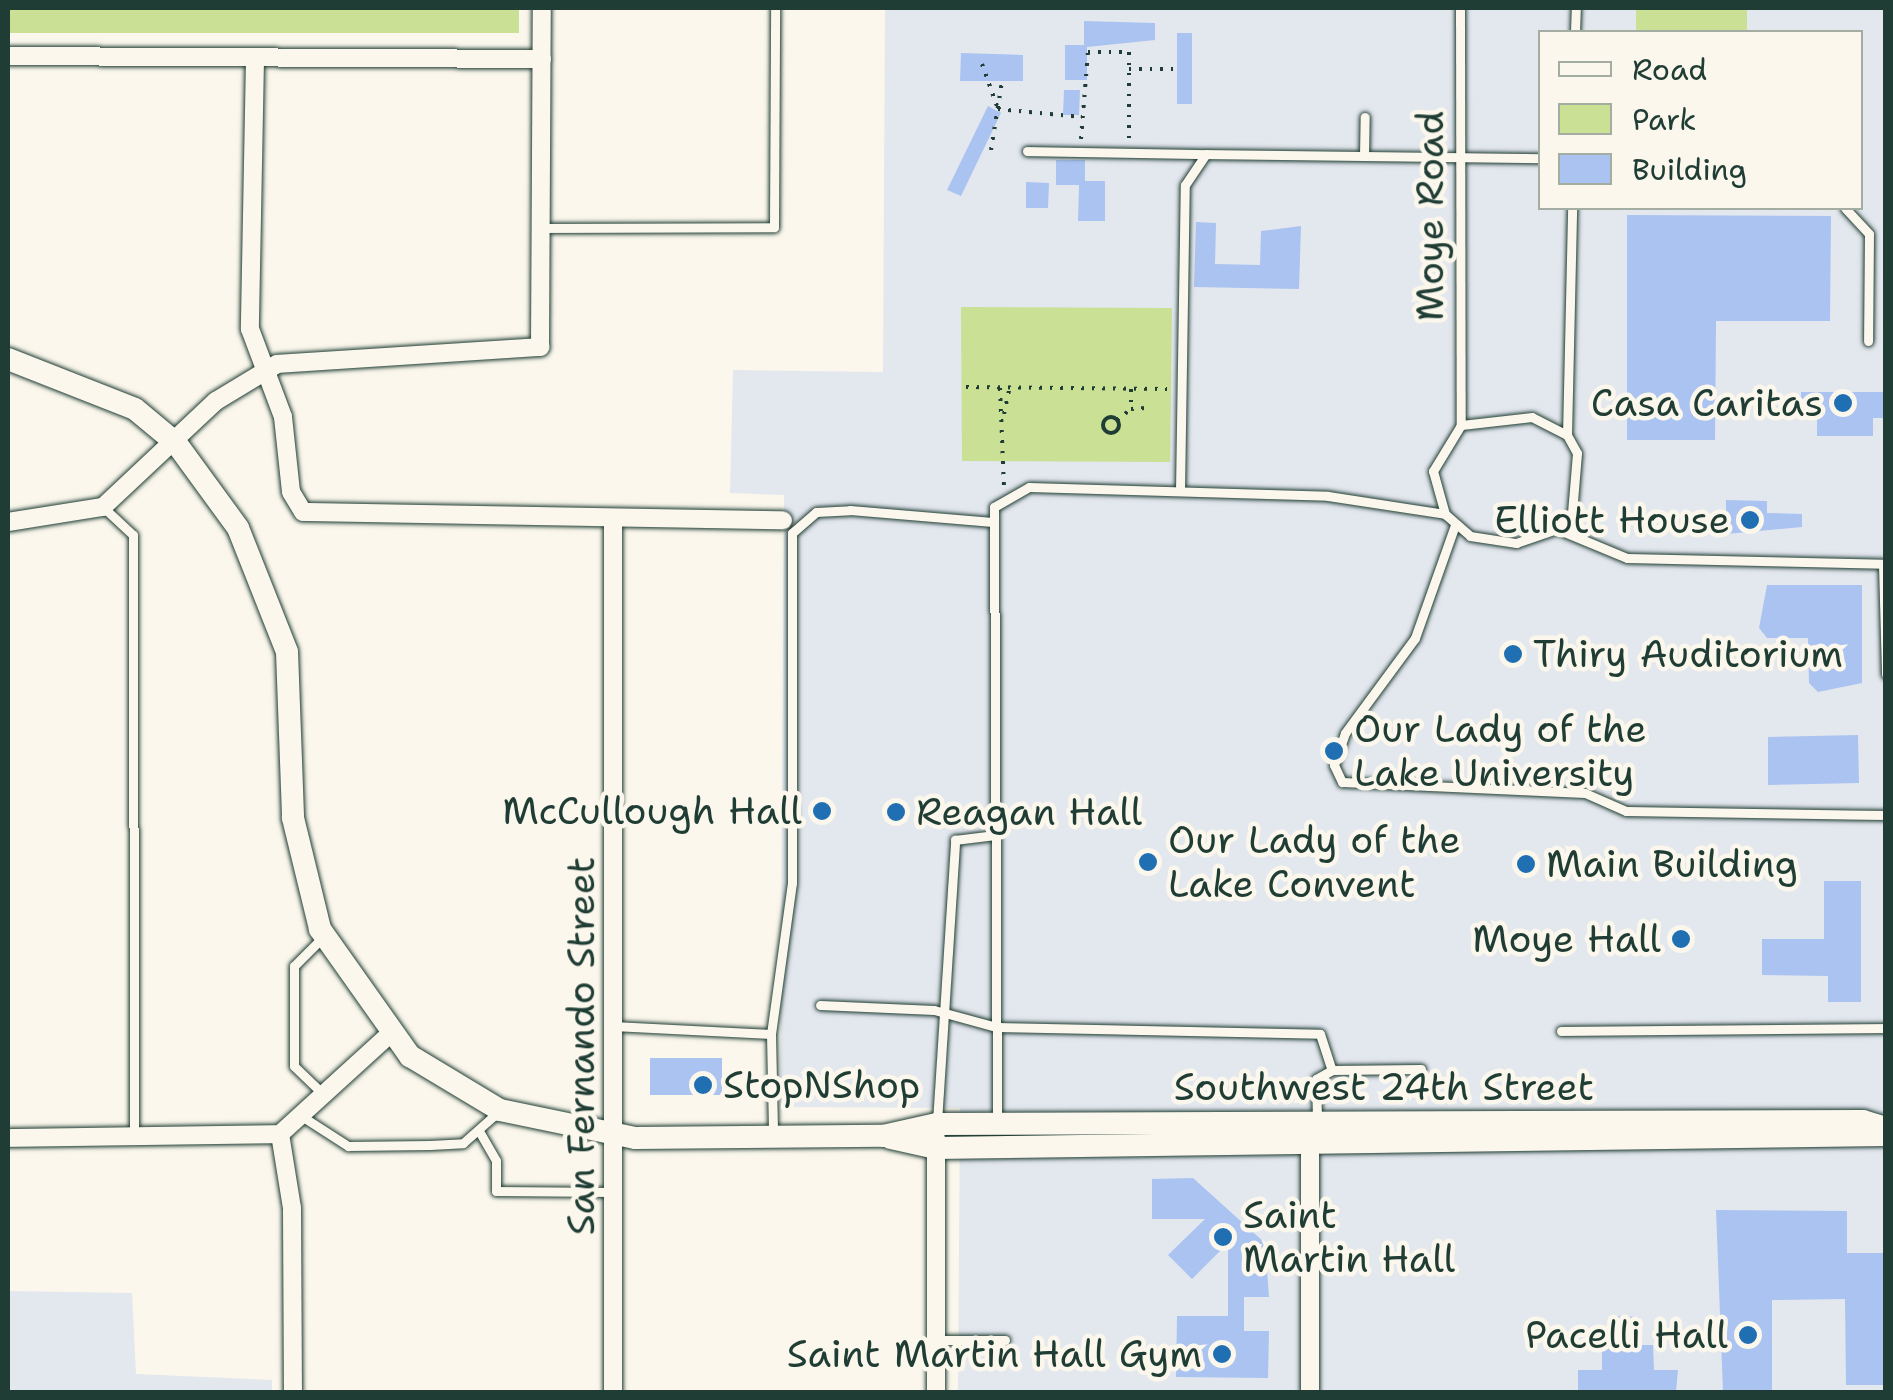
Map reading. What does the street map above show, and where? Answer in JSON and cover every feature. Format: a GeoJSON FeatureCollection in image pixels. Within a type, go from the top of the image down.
{"type":"FeatureCollection","features":[{"type":"Feature","properties":{"kind":"main road","name":"Southwest 24th Street"},"geometry":{"type":"LineString","coordinates":[[8,359],[92,386],[176,443],[238,528],[274,600],[292,708],[293,818],[324,937],[390,1034],[436,1074],[500,1110],[613,1136],[883,1136],[937,1124],[1863,1120],[1886,1132]]}},
{"type":"Feature","properties":{"kind":"main road","name":"Southwest 24th Street"},"geometry":{"type":"LineString","coordinates":[[883,1136],[936,1148],[1862,1143],[1886,1132]]}},
{"type":"Feature","properties":{"kind":"street"},"geometry":{"type":"LineString","coordinates":[[8,522],[103,507],[176,443],[216,401],[266,370],[339,354],[540,347],[542,8]]}},
{"type":"Feature","properties":{"kind":"street"},"geometry":{"type":"LineString","coordinates":[[8,56],[542,59]]}},
{"type":"Feature","properties":{"kind":"street"},"geometry":{"type":"LineString","coordinates":[[255,59],[248,310],[283,417],[291,492],[311,519],[791,521]]}},
{"type":"Feature","properties":{"kind":"street","name":"San Fernando Street"},"geometry":{"type":"LineString","coordinates":[[614,519],[614,1392]]}},
{"type":"Feature","properties":{"kind":"street"},"geometry":{"type":"LineString","coordinates":[[8,1138],[134,1140],[280,1134],[390,1034]]}},
{"type":"Feature","properties":{"kind":"street"},"geometry":{"type":"LineString","coordinates":[[1310,1392],[1310,1146],[1314,1122]]}},
{"type":"Feature","properties":{"kind":"street"},"geometry":{"type":"LineString","coordinates":[[936,1392],[937,1124]]}},
{"type":"Feature","properties":{"kind":"street"},"geometry":{"type":"LineString","coordinates":[[280,1134],[292,1208],[293,1392]]}},
{"type":"Feature","properties":{"kind":"lane"},"geometry":{"type":"LineString","coordinates":[[541,228],[774,227],[775,8]]}},
{"type":"Feature","properties":{"kind":"lane","name":"Moye Road"},"geometry":{"type":"LineString","coordinates":[[1460,8],[1461,425]]}},
{"type":"Feature","properties":{"kind":"lane"},"geometry":{"type":"LineString","coordinates":[[1364,156],[1365,117]]}},
{"type":"Feature","properties":{"kind":"lane"},"geometry":{"type":"LineString","coordinates":[[1027,151],[1538,158]]}},
{"type":"Feature","properties":{"kind":"lane"},"geometry":{"type":"LineString","coordinates":[[1180,491],[1185,185],[1206,154]]}},
{"type":"Feature","properties":{"kind":"lane"},"geometry":{"type":"LineString","coordinates":[[1557,528],[1580,496],[1582,472],[1566,435],[1572,210]]}},
{"type":"Feature","properties":{"kind":"lane"},"geometry":{"type":"LineString","coordinates":[[1847,210],[1869,234],[1868,341]]}},
{"type":"Feature","properties":{"kind":"lane"},"geometry":{"type":"LineString","coordinates":[[1566,435],[1505,414],[1461,425],[1433,471],[1445,514],[1455,525],[1498,542],[1557,528],[1627,558],[1884,562],[1886,674]]}},
{"type":"Feature","properties":{"kind":"lane"},"geometry":{"type":"LineString","coordinates":[[997,1125],[992,522],[1004,497],[1029,487],[1328,496],[1445,514]]}},
{"type":"Feature","properties":{"kind":"lane"},"geometry":{"type":"LineString","coordinates":[[103,507],[133,534],[134,1140]]}},
{"type":"Feature","properties":{"kind":"lane"},"geometry":{"type":"LineString","coordinates":[[773,1136],[771,1034],[792,882],[791,521],[850,510],[992,522]]}},
{"type":"Feature","properties":{"kind":"lane"},"geometry":{"type":"LineString","coordinates":[[1455,525],[1415,638],[1346,732],[1334,765],[1342,782],[1568,792],[1626,811],[1886,815]]}},
{"type":"Feature","properties":{"kind":"lane"},"geometry":{"type":"LineString","coordinates":[[937,1124],[949,1018],[955,840],[993,836]]}},
{"type":"Feature","properties":{"kind":"lane"},"geometry":{"type":"LineString","coordinates":[[324,937],[294,966],[294,1066],[326,1096]]}},
{"type":"Feature","properties":{"kind":"lane"},"geometry":{"type":"LineString","coordinates":[[820,1006],[934,1010],[949,1018],[996,1027],[1320,1034],[1332,1070]]}},
{"type":"Feature","properties":{"kind":"lane"},"geometry":{"type":"LineString","coordinates":[[613,1026],[771,1034]]}},
{"type":"Feature","properties":{"kind":"lane"},"geometry":{"type":"LineString","coordinates":[[1561,1030],[1886,1028]]}},
{"type":"Feature","properties":{"kind":"lane"},"geometry":{"type":"LineString","coordinates":[[1314,1122],[1316,1078],[1332,1070],[1420,1069]]}},
{"type":"Feature","properties":{"kind":"lane"},"geometry":{"type":"LineString","coordinates":[[303,1117],[348,1146],[463,1143],[500,1110]]}},
{"type":"Feature","properties":{"kind":"lane"},"geometry":{"type":"LineString","coordinates":[[478,1131],[496,1161],[496,1191],[613,1192]]}},
{"type":"Feature","properties":{"kind":"lane"},"geometry":{"type":"LineString","coordinates":[[936,1340],[1005,1340]]}},
{"type":"Feature","properties":{"kind":"path"},"geometry":{"type":"LineString","coordinates":[[1081,152],[1088,52],[1129,52],[1128,152]]}},
{"type":"Feature","properties":{"kind":"path"},"geometry":{"type":"LineString","coordinates":[[982,64],[982,82],[1001,109],[1082,118]]}},
{"type":"Feature","properties":{"kind":"path"},"geometry":{"type":"LineString","coordinates":[[1129,68],[1177,69]]}},
{"type":"Feature","properties":{"kind":"path"},"geometry":{"type":"LineString","coordinates":[[991,150],[1001,109],[1002,81]]}},
{"type":"Feature","properties":{"kind":"path"},"geometry":{"type":"LineString","coordinates":[[966,387],[1181,388]]}},
{"type":"Feature","properties":{"kind":"path"},"geometry":{"type":"LineString","coordinates":[[1000,388],[1004,414],[1004,497]]}},
{"type":"Feature","properties":{"kind":"path"},"geometry":{"type":"LineString","coordinates":[[1004,414],[1009,388]]}},
{"type":"Feature","properties":{"kind":"path"},"geometry":{"type":"LineString","coordinates":[[1131,389],[1131,408]]}},
{"type":"Feature","properties":{"kind":"path"},"geometry":{"type":"LineString","coordinates":[[1118,420],[1131,408],[1146,408]]}},
{"type":"Feature","properties":{"kind":"shaded area","name":"Our Lady of the Lake University"},"geometry":{"type":"Polygon","coordinates":[[[885,8],[1885,8],[1885,1392],[958,1392],[960,1108],[780,1107],[784,495],[730,493],[733,370],[883,372],[885,8]]]}},
{"type":"Feature","properties":{"kind":"shaded area"},"geometry":{"type":"Polygon","coordinates":[[[8,1291],[132,1293],[136,1374],[272,1380],[272,1392],[8,1392],[8,1291]]]}},
{"type":"Feature","properties":{"kind":"green space"},"geometry":{"type":"Polygon","coordinates":[[[9,8],[519,8],[519,33],[9,33],[9,8]]]}},
{"type":"Feature","properties":{"kind":"green space"},"geometry":{"type":"Polygon","coordinates":[[[1636,8],[1747,8],[1747,30],[1636,30],[1636,8]]]}},
{"type":"Feature","properties":{"kind":"green space"},"geometry":{"type":"Polygon","coordinates":[[[961,307],[1172,308],[1170,462],[962,461],[961,307]]]}},
{"type":"Feature","properties":{"kind":"building"},"geometry":{"type":"Polygon","coordinates":[[[1084,21],[1155,23],[1155,40],[1087,47],[1087,80],[1065,80],[1065,45],[1084,45],[1084,21]]]}},
{"type":"Feature","properties":{"kind":"building"},"geometry":{"type":"Polygon","coordinates":[[[1177,33],[1192,33],[1192,104],[1177,104],[1177,33]]]}},
{"type":"Feature","properties":{"kind":"building"},"geometry":{"type":"Polygon","coordinates":[[[961,53],[1023,55],[1023,81],[960,81],[961,53]]]}},
{"type":"Feature","properties":{"kind":"building"},"geometry":{"type":"Polygon","coordinates":[[[1064,90],[1080,90],[1079,115],[1063,115],[1064,90]]]}},
{"type":"Feature","properties":{"kind":"building"},"geometry":{"type":"Polygon","coordinates":[[[988,106],[1001,113],[961,196],[947,190],[988,106]]]}},
{"type":"Feature","properties":{"kind":"building"},"geometry":{"type":"Polygon","coordinates":[[[1056,160],[1085,160],[1085,181],[1105,181],[1105,221],[1078,221],[1079,185],[1056,185],[1056,160]]]}},
{"type":"Feature","properties":{"kind":"building"},"geometry":{"type":"Polygon","coordinates":[[[1026,182],[1049,183],[1048,208],[1026,208],[1026,182]]]}},
{"type":"Feature","properties":{"kind":"building"},"geometry":{"type":"Polygon","coordinates":[[[1627,215],[1831,216],[1830,321],[1716,321],[1715,440],[1627,440],[1627,215]]]}},
{"type":"Feature","properties":{"kind":"building"},"geometry":{"type":"Polygon","coordinates":[[[1196,222],[1216,223],[1215,264],[1260,265],[1261,231],[1301,226],[1299,289],[1194,287],[1196,222]]]}},
{"type":"Feature","properties":{"kind":"building","name":"Casa Caritas"},"geometry":{"type":"Polygon","coordinates":[[[1801,392],[1886,392],[1886,418],[1873,418],[1873,436],[1817,436],[1817,414],[1801,414],[1801,392]]]}},
{"type":"Feature","properties":{"kind":"building","name":"Elliott House"},"geometry":{"type":"Polygon","coordinates":[[[1726,500],[1767,501],[1767,513],[1802,514],[1802,527],[1726,534],[1726,500]]]}},
{"type":"Feature","properties":{"kind":"building"},"geometry":{"type":"Polygon","coordinates":[[[1767,585],[1862,585],[1862,683],[1818,692],[1809,683],[1808,638],[1767,638],[1759,628],[1767,585]]]}},
{"type":"Feature","properties":{"kind":"building"},"geometry":{"type":"Polygon","coordinates":[[[1858,735],[1859,783],[1768,785],[1768,737],[1858,735]]]}},
{"type":"Feature","properties":{"kind":"building"},"geometry":{"type":"Polygon","coordinates":[[[1824,881],[1861,881],[1861,1002],[1828,1002],[1828,976],[1762,975],[1762,939],[1824,939],[1824,881]]]}},
{"type":"Feature","properties":{"kind":"building"},"geometry":{"type":"Polygon","coordinates":[[[650,1058],[722,1058],[722,1095],[650,1095],[650,1058]]]}},
{"type":"Feature","properties":{"kind":"building"},"geometry":{"type":"Polygon","coordinates":[[[1193,1178],[1265,1243],[1269,1297],[1244,1297],[1244,1331],[1269,1331],[1268,1378],[1176,1377],[1177,1316],[1228,1316],[1228,1243],[1192,1279],[1168,1255],[1205,1219],[1152,1219],[1152,1179],[1193,1178]]]}},
{"type":"Feature","properties":{"kind":"building"},"geometry":{"type":"Polygon","coordinates":[[[1716,1210],[1847,1211],[1847,1253],[1886,1253],[1886,1385],[1846,1385],[1845,1299],[1772,1300],[1772,1392],[1723,1392],[1716,1210]]]}},
{"type":"Feature","properties":{"kind":"building"},"geometry":{"type":"Polygon","coordinates":[[[1614,1316],[1640,1317],[1640,1345],[1653,1345],[1654,1370],[1678,1370],[1676,1392],[1578,1392],[1578,1370],[1602,1370],[1602,1345],[1614,1345],[1614,1316]]]}},
{"type":"Feature","properties":{"kind":"place","name":"Casa Caritas"},"geometry":{"type":"Point","coordinates":[1843,403]}},
{"type":"Feature","properties":{"kind":"place","name":"Elliott House"},"geometry":{"type":"Point","coordinates":[1750,520]}},
{"type":"Feature","properties":{"kind":"place","name":"Thiry Auditorium"},"geometry":{"type":"Point","coordinates":[1513,654]}},
{"type":"Feature","properties":{"kind":"place","name":"Our Lady of the Lake University"},"geometry":{"type":"Point","coordinates":[1334,751]}},
{"type":"Feature","properties":{"kind":"place","name":"McCullough Hall"},"geometry":{"type":"Point","coordinates":[822,811]}},
{"type":"Feature","properties":{"kind":"place","name":"Reagan Hall"},"geometry":{"type":"Point","coordinates":[896,812]}},
{"type":"Feature","properties":{"kind":"place","name":"Our Lady of the Lake Convent"},"geometry":{"type":"Point","coordinates":[1148,862]}},
{"type":"Feature","properties":{"kind":"place","name":"Main Building"},"geometry":{"type":"Point","coordinates":[1526,864]}},
{"type":"Feature","properties":{"kind":"place","name":"Moye Hall"},"geometry":{"type":"Point","coordinates":[1681,939]}},
{"type":"Feature","properties":{"kind":"place","name":"StopNShop"},"geometry":{"type":"Point","coordinates":[703,1085]}},
{"type":"Feature","properties":{"kind":"place","name":"Saint Martin Hall"},"geometry":{"type":"Point","coordinates":[1223,1237]}},
{"type":"Feature","properties":{"kind":"place","name":"Pacelli Hall"},"geometry":{"type":"Point","coordinates":[1748,1335]}},
{"type":"Feature","properties":{"kind":"place","name":"Saint Martin Hall Gym"},"geometry":{"type":"Point","coordinates":[1222,1354]}}]}
